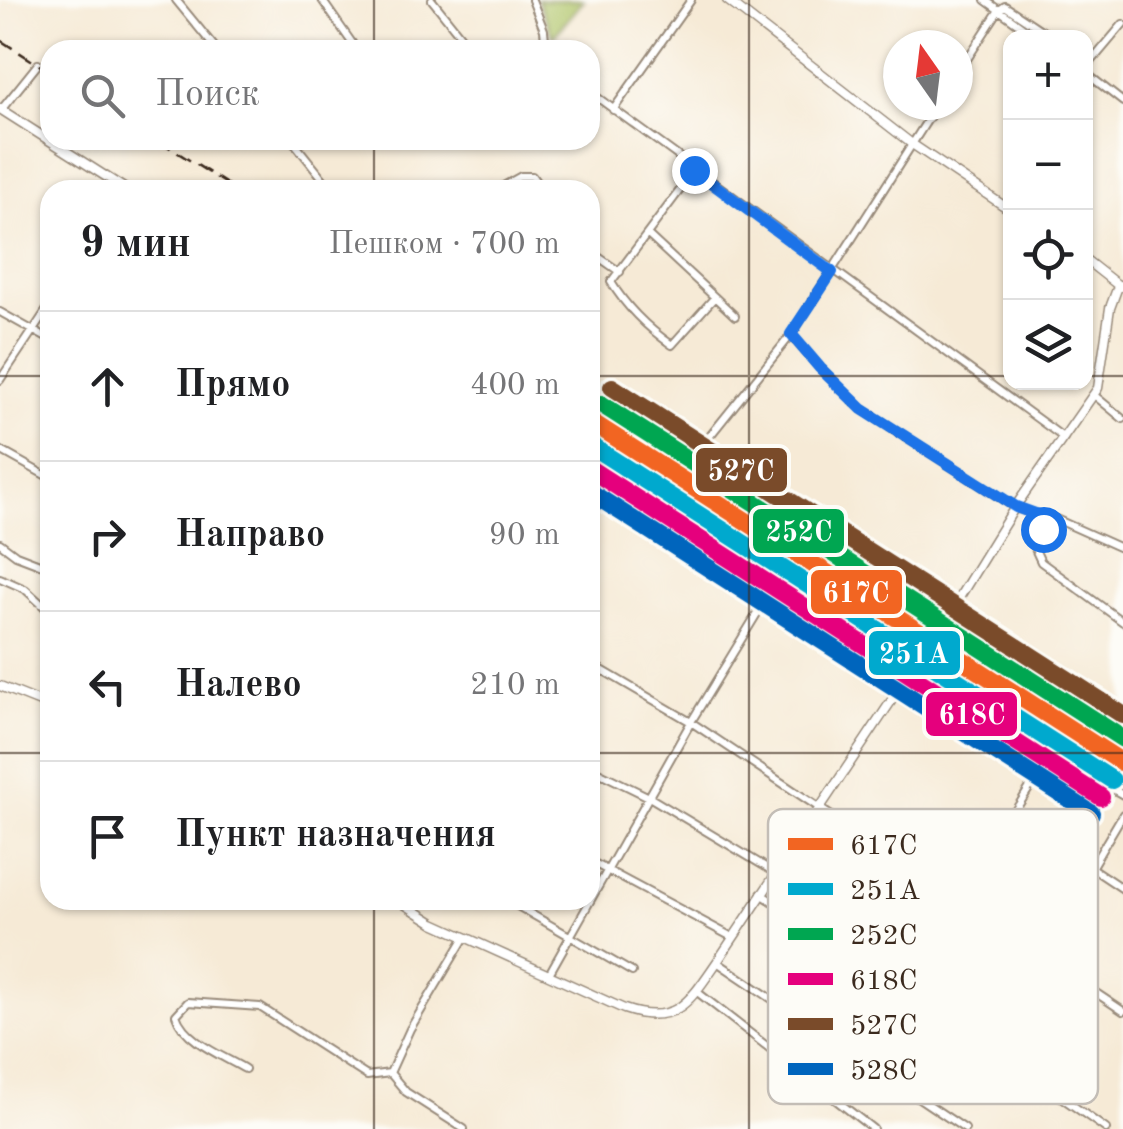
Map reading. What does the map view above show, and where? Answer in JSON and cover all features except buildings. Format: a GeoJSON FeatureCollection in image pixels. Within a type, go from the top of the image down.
{"type":"FeatureCollection","features":[{"type":"Feature","properties":{"kind":"street"},"geometry":{"type":"LineString","coordinates":[[176,0],[210,40]]}},
{"type":"Feature","properties":{"kind":"street"},"geometry":{"type":"LineString","coordinates":[[322,0],[350,40]]}},
{"type":"Feature","properties":{"kind":"street"},"geometry":{"type":"LineString","coordinates":[[432,0],[464,40]]}},
{"type":"Feature","properties":{"kind":"street"},"geometry":{"type":"LineString","coordinates":[[532,0],[544,30],[544,40]]}},
{"type":"Feature","properties":{"kind":"street"},"geometry":{"type":"LineString","coordinates":[[613,110],[691,0]]}},
{"type":"Feature","properties":{"kind":"street"},"geometry":{"type":"LineString","coordinates":[[726,0],[912,144],[1003,205]]}},
{"type":"Feature","properties":{"kind":"street"},"geometry":{"type":"LineString","coordinates":[[985,0],[1027,30]]}},
{"type":"Feature","properties":{"kind":"street"},"geometry":{"type":"LineString","coordinates":[[973,50],[999,10],[1011,7],[1043,30]]}},
{"type":"Feature","properties":{"kind":"street"},"geometry":{"type":"LineString","coordinates":[[1093,59],[1123,24]]}},
{"type":"Feature","properties":{"kind":"street"},"geometry":{"type":"LineString","coordinates":[[38,64],[0,110],[40,135]]}},
{"type":"Feature","properties":{"kind":"street"},"geometry":{"type":"LineString","coordinates":[[1093,78],[1123,102]]}},
{"type":"Feature","properties":{"kind":"street"},"geometry":{"type":"LineString","coordinates":[[600,100],[1064,438]]}},
{"type":"Feature","properties":{"kind":"street"},"geometry":{"type":"LineString","coordinates":[[688,462],[791,334],[927,120]]}},
{"type":"Feature","properties":{"kind":"street"},"geometry":{"type":"LineString","coordinates":[[64,150],[111,180]]}},
{"type":"Feature","properties":{"kind":"street"},"geometry":{"type":"LineString","coordinates":[[300,150],[324,180]]}},
{"type":"Feature","properties":{"kind":"street"},"geometry":{"type":"LineString","coordinates":[[694,170],[611,282],[657,334],[672,345],[714,298]]}},
{"type":"Feature","properties":{"kind":"street"},"geometry":{"type":"LineString","coordinates":[[648,236],[734,316]]}},
{"type":"Feature","properties":{"kind":"street"},"geometry":{"type":"LineString","coordinates":[[600,258],[620,272]]}},
{"type":"Feature","properties":{"kind":"street"},"geometry":{"type":"LineString","coordinates":[[820,809],[1016,507],[1094,395],[1101,378],[1112,302],[1121,285],[1093,265]]}},
{"type":"Feature","properties":{"kind":"street"},"geometry":{"type":"LineString","coordinates":[[0,312],[40,334]]}},
{"type":"Feature","properties":{"kind":"street"},"geometry":{"type":"LineString","coordinates":[[0,380],[40,321]]}},
{"type":"Feature","properties":{"kind":"street"},"geometry":{"type":"LineString","coordinates":[[791,334],[830,380],[862,409],[1016,507],[1056,519],[1123,549]]}},
{"type":"Feature","properties":{"kind":"street"},"geometry":{"type":"LineString","coordinates":[[1094,395],[1123,419]]}},
{"type":"Feature","properties":{"kind":"street"},"geometry":{"type":"LineString","coordinates":[[600,401],[727,489],[737,501],[824,556],[946,619],[994,664],[1123,747]]}},
{"type":"Feature","properties":{"kind":"street"},"geometry":{"type":"LineString","coordinates":[[0,450],[40,472]]}},
{"type":"Feature","properties":{"kind":"street"},"geometry":{"type":"LineString","coordinates":[[600,456],[920,656],[1045,737],[1051,754],[1123,795]]}},
{"type":"Feature","properties":{"kind":"street"},"geometry":{"type":"LineString","coordinates":[[1038,515],[1043,529],[1035,549],[1041,562],[1123,622]]}},
{"type":"Feature","properties":{"kind":"street"},"geometry":{"type":"LineString","coordinates":[[0,543],[16,555],[40,564]]}},
{"type":"Feature","properties":{"kind":"street"},"geometry":{"type":"LineString","coordinates":[[600,885],[691,722],[783,571]]}},
{"type":"Feature","properties":{"kind":"street"},"geometry":{"type":"LineString","coordinates":[[0,578],[25,589],[40,603]]}},
{"type":"Feature","properties":{"kind":"street"},"geometry":{"type":"LineString","coordinates":[[600,669],[691,722],[818,809]]}},
{"type":"Feature","properties":{"kind":"street"},"geometry":{"type":"LineString","coordinates":[[0,686],[40,702]]}},
{"type":"Feature","properties":{"kind":"street"},"geometry":{"type":"LineString","coordinates":[[1016,809],[1051,754]]}},
{"type":"Feature","properties":{"kind":"street"},"geometry":{"type":"LineString","coordinates":[[600,773],[768,868]]}},
{"type":"Feature","properties":{"kind":"street"},"geometry":{"type":"LineString","coordinates":[[1098,856],[1123,814]]}},
{"type":"Feature","properties":{"kind":"street"},"geometry":{"type":"LineString","coordinates":[[600,867],[732,937]]}},
{"type":"Feature","properties":{"kind":"street"},"geometry":{"type":"LineString","coordinates":[[1098,873],[1123,889]]}},
{"type":"Feature","properties":{"kind":"street"},"geometry":{"type":"LineString","coordinates":[[414,910],[434,923],[624,1009],[654,1017],[677,1010],[696,992],[768,881]]}},
{"type":"Feature","properties":{"kind":"street"},"geometry":{"type":"LineString","coordinates":[[760,893],[768,898]]}},
{"type":"Feature","properties":{"kind":"street"},"geometry":{"type":"LineString","coordinates":[[524,910],[632,972]]}},
{"type":"Feature","properties":{"kind":"street"},"geometry":{"type":"LineString","coordinates":[[550,974],[586,910]]}},
{"type":"Feature","properties":{"kind":"street"},"geometry":{"type":"LineString","coordinates":[[390,1073],[410,1029],[466,936]]}},
{"type":"Feature","properties":{"kind":"street"},"geometry":{"type":"LineString","coordinates":[[717,962],[768,996]]}},
{"type":"Feature","properties":{"kind":"street"},"geometry":{"type":"LineString","coordinates":[[696,992],[768,1047]]}},
{"type":"Feature","properties":{"kind":"street"},"geometry":{"type":"LineString","coordinates":[[1098,994],[1123,1011]]}},
{"type":"Feature","properties":{"kind":"street"},"geometry":{"type":"LineString","coordinates":[[245,1069],[193,1038],[178,1024],[176,1016],[188,1002],[260,1007],[367,1076],[390,1073]]}},
{"type":"Feature","properties":{"kind":"street"},"geometry":{"type":"LineString","coordinates":[[390,1073],[406,1092],[464,1129]]}},
{"type":"Feature","properties":{"kind":"street"},"geometry":{"type":"LineString","coordinates":[[842,1104],[874,1129]]}},
{"type":"Feature","properties":{"kind":"street"},"geometry":{"type":"LineString","coordinates":[[927,1104],[964,1129]]}},
{"type":"Feature","properties":{"kind":"street"},"geometry":{"type":"LineString","coordinates":[[1071,1104],[1106,1129]]}},
{"type":"Feature","properties":{"kind":"green space"},"geometry":{"type":"Polygon","coordinates":[[[537,0],[584,0],[553,37],[537,0]]]}},
{"type":"Feature","properties":{"kind":"railway"},"geometry":{"type":"LineString","coordinates":[[0,40],[40,66]]}},
{"type":"Feature","properties":{"kind":"railway"},"geometry":{"type":"LineString","coordinates":[[174,150],[220,180]]}},
{"type":"Feature","properties":{"kind":"railway"},"geometry":{"type":"LineString","coordinates":[[600,431],[1094,749],[1123,772]]}},
{"type":"Feature","properties":{"kind":"transit line","name":"527С"},"geometry":{"type":"LineString","coordinates":[[612,387],[1123,715]]}},
{"type":"Feature","properties":{"kind":"transit line","name":"252С"},"geometry":{"type":"LineString","coordinates":[[601,404],[1123,739]]}},
{"type":"Feature","properties":{"kind":"transit line","name":"617C"},"geometry":{"type":"LineString","coordinates":[[600,427],[1123,763]]}},
{"type":"Feature","properties":{"kind":"transit line","name":"251А"},"geometry":{"type":"LineString","coordinates":[[600,451],[1112,780]]}},
{"type":"Feature","properties":{"kind":"transit line","name":"618С"},"geometry":{"type":"LineString","coordinates":[[600,475],[1101,797]]}},
{"type":"Feature","properties":{"kind":"transit line","name":"528С"},"geometry":{"type":"LineString","coordinates":[[600,498],[1085,809]]}},
{"type":"Feature","properties":{"kind":"route"},"geometry":{"type":"LineString","coordinates":[[694,170],[832,272],[791,334],[840,390],[891,430],[1016,507],[1038,515],[1043,529]]}}]}
